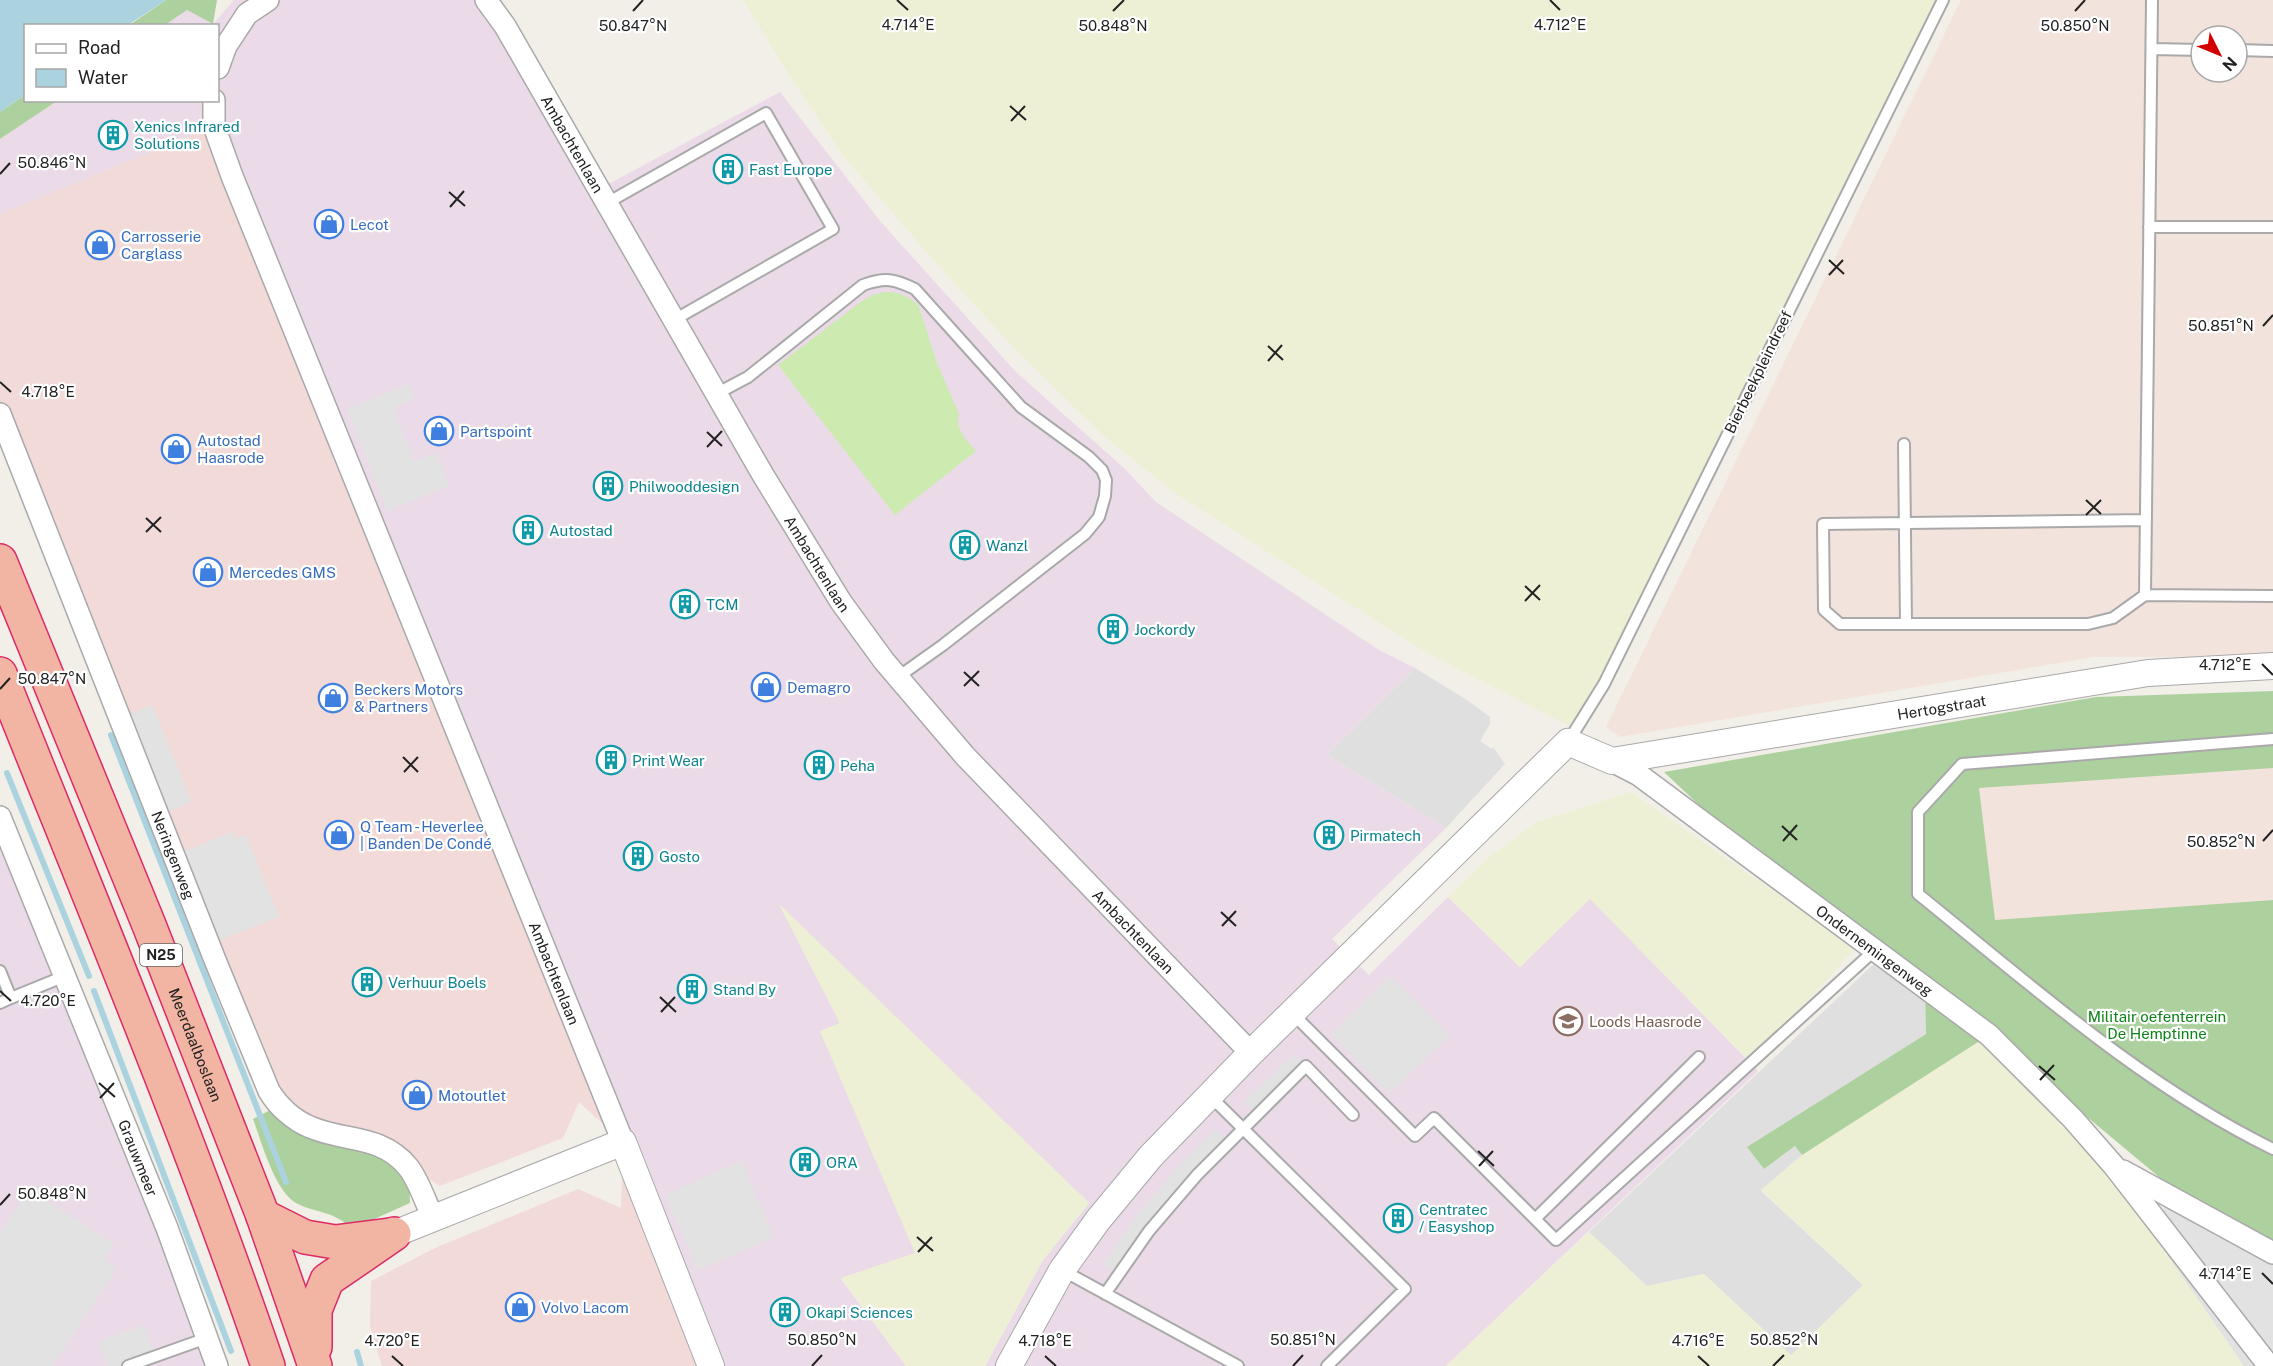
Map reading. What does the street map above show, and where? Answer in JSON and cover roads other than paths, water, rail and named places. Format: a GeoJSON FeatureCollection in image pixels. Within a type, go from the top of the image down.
{"type":"FeatureCollection","features":[{"type":"Feature","properties":{"kind":"highway","name":"Meerdaalboslaan"},"geometry":{"type":"LineString","coordinates":[[0,561],[149,925],[263,1216],[315,1366]]}},
{"type":"Feature","properties":{"kind":"highway","name":"N25"},"geometry":{"type":"LineString","coordinates":[[0,674],[157,1064],[230,1254],[268,1366]]}},
{"type":"Feature","properties":{"kind":"highway"},"geometry":{"type":"LineString","coordinates":[[263,1216],[305,1237],[335,1242],[394,1234]]}},
{"type":"Feature","properties":{"kind":"highway"},"geometry":{"type":"LineString","coordinates":[[230,1254],[261,1279],[290,1293],[327,1280],[394,1234]]}},
{"type":"Feature","properties":{"kind":"highway"},"geometry":{"type":"LineString","coordinates":[[315,1366],[315,1310],[327,1280]]}},
{"type":"Feature","properties":{"kind":"street"},"geometry":{"type":"LineString","coordinates":[[219,65],[226,46],[248,14],[268,0]]}},
{"type":"Feature","properties":{"kind":"street","name":"Ambachtenlaan"},"geometry":{"type":"LineString","coordinates":[[486,0],[505,26],[716,394],[841,602],[898,677],[965,756],[1251,1053]]}},
{"type":"Feature","properties":{"kind":"street","name":"Ambachtenlaan"},"geometry":{"type":"LineString","coordinates":[[214,102],[214,126],[232,176],[623,1142],[711,1366]]}},
{"type":"Feature","properties":{"kind":"street","name":"Neringenweg"},"geometry":{"type":"LineString","coordinates":[[0,414],[208,943],[269,1091],[278,1106],[310,1127],[387,1148],[409,1167],[433,1218]]}},
{"type":"Feature","properties":{"kind":"street","name":"Hertogstraat"},"geometry":{"type":"LineString","coordinates":[[1612,761],[2148,673],[2273,666]]}},
{"type":"Feature","properties":{"kind":"street"},"geometry":{"type":"LineString","coordinates":[[1009,1366],[1062,1270],[1098,1220],[1151,1156],[1251,1053],[1568,742],[1612,761]]}},
{"type":"Feature","properties":{"kind":"street","name":"Ondernemingenweg"},"geometry":{"type":"LineString","coordinates":[[1612,761],[1639,775],[1989,1035],[2073,1119],[2114,1166],[2269,1366]]}},
{"type":"Feature","properties":{"kind":"street","name":"Grauwmeer"},"geometry":{"type":"LineString","coordinates":[[0,817],[167,1228],[217,1366]]}},
{"type":"Feature","properties":{"kind":"street"},"geometry":{"type":"LineString","coordinates":[[394,1234],[623,1142]]}},
{"type":"Feature","properties":{"kind":"street","name":"Ondernemingenweg"},"geometry":{"type":"LineString","coordinates":[[2114,1166],[2273,1253]]}},
{"type":"Feature","properties":{"kind":"lane","name":"Bierbeekpleindreef"},"geometry":{"type":"LineString","coordinates":[[1568,742],[1604,684],[1943,0]]}},
{"type":"Feature","properties":{"kind":"lane"},"geometry":{"type":"LineString","coordinates":[[2145,595],[2152,0]]}},
{"type":"Feature","properties":{"kind":"lane"},"geometry":{"type":"LineString","coordinates":[[2152,49],[2189,50]]}},
{"type":"Feature","properties":{"kind":"lane"},"geometry":{"type":"LineString","coordinates":[[2249,50],[2273,51]]}},
{"type":"Feature","properties":{"kind":"lane"},"geometry":{"type":"LineString","coordinates":[[607,203],[766,113],[833,229],[674,320]]}},
{"type":"Feature","properties":{"kind":"lane"},"geometry":{"type":"LineString","coordinates":[[2149,227],[2273,227]]}},
{"type":"Feature","properties":{"kind":"lane"},"geometry":{"type":"LineString","coordinates":[[716,394],[748,377],[863,285],[878,280],[895,280],[915,289],[1021,407],[1089,457],[1102,470],[1106,480],[1105,496],[1099,517],[1085,534],[943,645],[898,677]]}},
{"type":"Feature","properties":{"kind":"lane"},"geometry":{"type":"LineString","coordinates":[[1904,444],[1906,624]]}},
{"type":"Feature","properties":{"kind":"lane"},"geometry":{"type":"LineString","coordinates":[[2145,520],[1823,524],[1824,610],[1840,624],[2088,624],[2113,618],[2145,595],[2273,596]]}},
{"type":"Feature","properties":{"kind":"lane"},"geometry":{"type":"LineString","coordinates":[[2273,739],[1962,764],[1918,812],[1918,894],[2098,1039],[2226,1126],[2273,1149]]}},
{"type":"Feature","properties":{"kind":"lane"},"geometry":{"type":"LineString","coordinates":[[1293,1013],[1415,1137],[1434,1118],[1556,1240],[1876,950]]}},
{"type":"Feature","properties":{"kind":"lane"},"geometry":{"type":"LineString","coordinates":[[0,971],[11,998]]}},
{"type":"Feature","properties":{"kind":"lane"},"geometry":{"type":"LineString","coordinates":[[0,1003],[65,976]]}},
{"type":"Feature","properties":{"kind":"lane"},"geometry":{"type":"LineString","coordinates":[[1535,1219],[1699,1057]]}},
{"type":"Feature","properties":{"kind":"lane"},"geometry":{"type":"LineString","coordinates":[[1105,1294],[1149,1231],[1197,1175],[1306,1066],[1353,1115]]}},
{"type":"Feature","properties":{"kind":"lane"},"geometry":{"type":"LineString","coordinates":[[1210,1096],[1405,1289],[1327,1366]]}},
{"type":"Feature","properties":{"kind":"lane"},"geometry":{"type":"LineString","coordinates":[[1062,1270],[1238,1366]]}},
{"type":"Feature","properties":{"kind":"lane"},"geometry":{"type":"LineString","coordinates":[[128,1366],[156,1361],[207,1338]]}},
{"type":"Feature","properties":{"kind":"water"},"geometry":{"type":"Polygon","coordinates":[[[0,0],[166,0],[130,24],[24,24],[24,96],[0,112],[0,0]]]}},
{"type":"Feature","properties":{"kind":"waterway"},"geometry":{"type":"LineString","coordinates":[[111,735],[286,1182]]}},
{"type":"Feature","properties":{"kind":"waterway"},"geometry":{"type":"LineString","coordinates":[[7,773],[89,976]]}},
{"type":"Feature","properties":{"kind":"waterway"},"geometry":{"type":"LineString","coordinates":[[94,991],[231,1351]]}},
{"type":"Feature","properties":{"kind":"waterway"},"geometry":{"type":"LineString","coordinates":[[357,1352],[361,1366]]}},
{"type":"Feature","properties":{"kind":"place","name":"Xenics Infrared Solutions"},"geometry":{"type":"Point","coordinates":[113,135]}},
{"type":"Feature","properties":{"kind":"place","name":"Fast Europe"},"geometry":{"type":"Point","coordinates":[728,169]}},
{"type":"Feature","properties":{"kind":"place","name":"Lecot"},"geometry":{"type":"Point","coordinates":[329,224]}},
{"type":"Feature","properties":{"kind":"place","name":"Carrosserie Carglass"},"geometry":{"type":"Point","coordinates":[100,245]}},
{"type":"Feature","properties":{"kind":"place","name":"Partspoint"},"geometry":{"type":"Point","coordinates":[439,431]}},
{"type":"Feature","properties":{"kind":"place","name":"Autostad Haasrode"},"geometry":{"type":"Point","coordinates":[176,449]}},
{"type":"Feature","properties":{"kind":"place","name":"Philwooddesign"},"geometry":{"type":"Point","coordinates":[608,486]}},
{"type":"Feature","properties":{"kind":"place","name":"Autostad"},"geometry":{"type":"Point","coordinates":[528,530]}},
{"type":"Feature","properties":{"kind":"place","name":"Wanzl"},"geometry":{"type":"Point","coordinates":[965,545]}},
{"type":"Feature","properties":{"kind":"place","name":"Mercedes GMS"},"geometry":{"type":"Point","coordinates":[208,572]}},
{"type":"Feature","properties":{"kind":"place","name":"TCM"},"geometry":{"type":"Point","coordinates":[685,604]}},
{"type":"Feature","properties":{"kind":"place","name":"Jockordy"},"geometry":{"type":"Point","coordinates":[1113,629]}},
{"type":"Feature","properties":{"kind":"place","name":"Demagro"},"geometry":{"type":"Point","coordinates":[766,687]}},
{"type":"Feature","properties":{"kind":"place","name":"Beckers Motors & Partners"},"geometry":{"type":"Point","coordinates":[333,698]}},
{"type":"Feature","properties":{"kind":"place","name":"Print Wear"},"geometry":{"type":"Point","coordinates":[611,760]}},
{"type":"Feature","properties":{"kind":"place","name":"Peha"},"geometry":{"type":"Point","coordinates":[819,765]}},
{"type":"Feature","properties":{"kind":"place","name":"Q Team - Heverlee | Banden De Condé"},"geometry":{"type":"Point","coordinates":[339,835]}},
{"type":"Feature","properties":{"kind":"place","name":"Pirmatech"},"geometry":{"type":"Point","coordinates":[1329,835]}},
{"type":"Feature","properties":{"kind":"place","name":"Gosto"},"geometry":{"type":"Point","coordinates":[638,856]}},
{"type":"Feature","properties":{"kind":"place","name":"Verhuur Boels"},"geometry":{"type":"Point","coordinates":[367,982]}},
{"type":"Feature","properties":{"kind":"place","name":"Stand By"},"geometry":{"type":"Point","coordinates":[692,989]}},
{"type":"Feature","properties":{"kind":"place","name":"Loods Haasrode"},"geometry":{"type":"Point","coordinates":[1568,1021]}},
{"type":"Feature","properties":{"kind":"place","name":"Motoutlet"},"geometry":{"type":"Point","coordinates":[417,1095]}},
{"type":"Feature","properties":{"kind":"place","name":"ORA"},"geometry":{"type":"Point","coordinates":[805,1162]}},
{"type":"Feature","properties":{"kind":"place","name":"Centratec / Easyshop"},"geometry":{"type":"Point","coordinates":[1398,1218]}},
{"type":"Feature","properties":{"kind":"place","name":"Volvo Lacom"},"geometry":{"type":"Point","coordinates":[520,1307]}},
{"type":"Feature","properties":{"kind":"place","name":"Okapi Sciences"},"geometry":{"type":"Point","coordinates":[785,1312]}},
{"type":"Feature","properties":{"kind":"park label","name":"Militair oefenterrein De Hemptinne"},"geometry":{"type":"Point","coordinates":[2157,1024]}}]}
